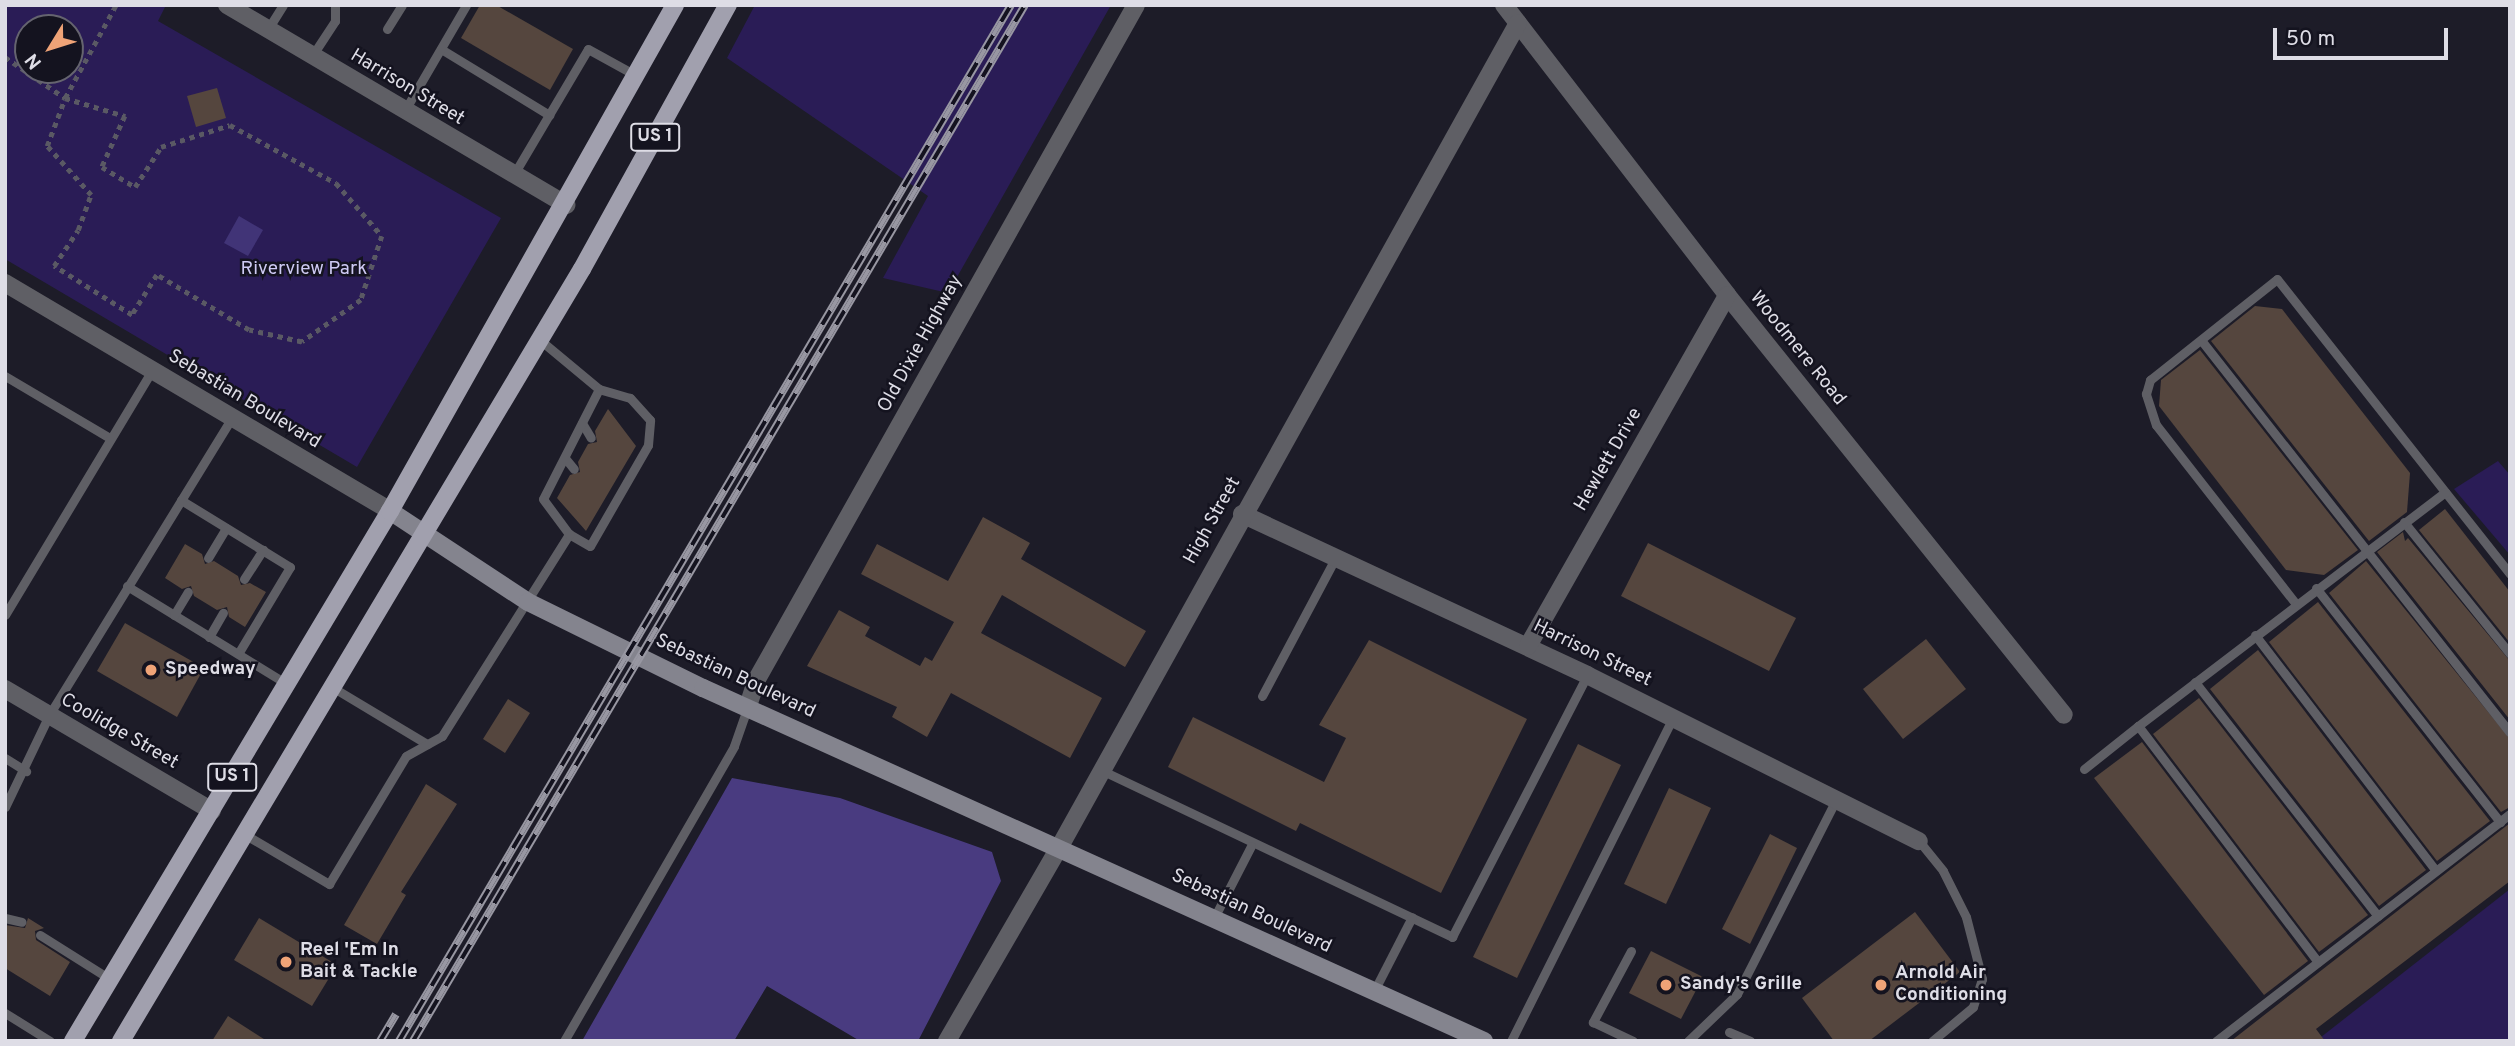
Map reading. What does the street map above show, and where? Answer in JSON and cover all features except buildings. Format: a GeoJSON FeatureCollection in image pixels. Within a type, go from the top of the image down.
{"type":"FeatureCollection","features":[{"type":"Feature","properties":{"kind":"main road","name":"US 1"},"geometry":{"type":"LineString","coordinates":[[73,1041],[390,511],[566,205],[675,5]]}},
{"type":"Feature","properties":{"kind":"main road","name":"US 1"},"geometry":{"type":"LineString","coordinates":[[121,1041],[540,340],[724,9]]}},
{"type":"Feature","properties":{"kind":"main road","name":"Sebastian Boulevard"},"geometry":{"type":"LineString","coordinates":[[390,511],[528,602],[748,706],[1484,1041]]}},
{"type":"Feature","properties":{"kind":"main road"},"geometry":{"type":"LineString","coordinates":[[84,1041],[88,1017]]}},
{"type":"Feature","properties":{"kind":"street","name":"Harrison Street"},"geometry":{"type":"LineString","coordinates":[[227,5],[566,205]]}},
{"type":"Feature","properties":{"kind":"street","name":"Old Dixie Highway"},"geometry":{"type":"LineString","coordinates":[[748,706],[757,680],[1136,5]]}},
{"type":"Feature","properties":{"kind":"street","name":"Woodmere Road"},"geometry":{"type":"LineString","coordinates":[[1504,5],[1727,295],[2064,715]]}},
{"type":"Feature","properties":{"kind":"street","name":"High Street"},"geometry":{"type":"LineString","coordinates":[[947,1041],[1059,848],[1242,514],[1518,23]]}},
{"type":"Feature","properties":{"kind":"street","name":"Sebastian Boulevard"},"geometry":{"type":"LineString","coordinates":[[5,283],[390,511]]}},
{"type":"Feature","properties":{"kind":"street","name":"Hewlett Drive"},"geometry":{"type":"LineString","coordinates":[[1528,646],[1727,295]]}},
{"type":"Feature","properties":{"kind":"street","name":"Harrison Street"},"geometry":{"type":"LineString","coordinates":[[1242,514],[1528,646],[1838,797],[1919,841]]}},
{"type":"Feature","properties":{"kind":"street","name":"Coolidge Street"},"geometry":{"type":"LineString","coordinates":[[5,690],[212,811]]}},
{"type":"Feature","properties":{"kind":"lane"},"geometry":{"type":"LineString","coordinates":[[268,29],[283,5]]}},
{"type":"Feature","properties":{"kind":"lane"},"geometry":{"type":"LineString","coordinates":[[335,5],[335,21]]}},
{"type":"Feature","properties":{"kind":"lane"},"geometry":{"type":"LineString","coordinates":[[312,56],[344,5]]}},
{"type":"Feature","properties":{"kind":"lane"},"geometry":{"type":"LineString","coordinates":[[387,29],[402,5]]}},
{"type":"Feature","properties":{"kind":"lane"},"geometry":{"type":"LineString","coordinates":[[405,110],[466,5]]}},
{"type":"Feature","properties":{"kind":"lane"},"geometry":{"type":"LineString","coordinates":[[441,49],[549,115]]}},
{"type":"Feature","properties":{"kind":"lane"},"geometry":{"type":"LineString","coordinates":[[513,175],[588,49],[636,76]]}},
{"type":"Feature","properties":{"kind":"lane"},"geometry":{"type":"LineString","coordinates":[[2296,604],[2148,409],[2150,380],[2277,279],[2510,574]]}},
{"type":"Feature","properties":{"kind":"lane"},"geometry":{"type":"LineString","coordinates":[[540,340],[599,389],[630,398],[650,420],[648,445],[590,546],[569,534],[543,499],[599,389]]}},
{"type":"Feature","properties":{"kind":"lane"},"geometry":{"type":"LineString","coordinates":[[2201,340],[2510,732]]}},
{"type":"Feature","properties":{"kind":"lane"},"geometry":{"type":"LineString","coordinates":[[5,615],[152,370]]}},
{"type":"Feature","properties":{"kind":"lane"},"geometry":{"type":"LineString","coordinates":[[5,376],[110,438]]}},
{"type":"Feature","properties":{"kind":"lane"},"geometry":{"type":"LineString","coordinates":[[5,807],[26,771],[49,715],[232,417]]}},
{"type":"Feature","properties":{"kind":"lane"},"geometry":{"type":"LineString","coordinates":[[582,423],[591,439]]}},
{"type":"Feature","properties":{"kind":"lane"},"geometry":{"type":"LineString","coordinates":[[565,458],[573,469]]}},
{"type":"Feature","properties":{"kind":"lane"},"geometry":{"type":"LineString","coordinates":[[620,474],[626,483]]}},
{"type":"Feature","properties":{"kind":"lane"},"geometry":{"type":"LineString","coordinates":[[2084,769],[2316,588],[2445,492]]}},
{"type":"Feature","properties":{"kind":"lane"},"geometry":{"type":"LineString","coordinates":[[180,499],[290,568],[238,654]]}},
{"type":"Feature","properties":{"kind":"lane"},"geometry":{"type":"LineString","coordinates":[[601,505],[607,515]]}},
{"type":"Feature","properties":{"kind":"lane"},"geometry":{"type":"LineString","coordinates":[[2404,522],[2510,654]]}},
{"type":"Feature","properties":{"kind":"lane"},"geometry":{"type":"LineString","coordinates":[[208,558],[226,528]]}},
{"type":"Feature","properties":{"kind":"lane"},"geometry":{"type":"LineString","coordinates":[[244,834],[329,884],[406,756],[442,736],[569,534]]}},
{"type":"Feature","properties":{"kind":"lane"},"geometry":{"type":"LineString","coordinates":[[244,579],[263,550]]}},
{"type":"Feature","properties":{"kind":"lane"},"geometry":{"type":"LineString","coordinates":[[1262,696],[1336,557]]}},
{"type":"Feature","properties":{"kind":"lane"},"geometry":{"type":"LineString","coordinates":[[127,586],[287,684]]}},
{"type":"Feature","properties":{"kind":"lane"},"geometry":{"type":"LineString","coordinates":[[2316,588],[2500,822]]}},
{"type":"Feature","properties":{"kind":"lane"},"geometry":{"type":"LineString","coordinates":[[174,615],[188,592]]}},
{"type":"Feature","properties":{"kind":"lane"},"geometry":{"type":"LineString","coordinates":[[209,637],[223,613]]}},
{"type":"Feature","properties":{"kind":"lane"},"geometry":{"type":"LineString","coordinates":[[2255,635],[2436,871]]}},
{"type":"Feature","properties":{"kind":"lane"},"geometry":{"type":"LineString","coordinates":[[1100,770],[1251,846],[1314,867],[1452,937],[1587,675]]}},
{"type":"Feature","properties":{"kind":"lane"},"geometry":{"type":"LineString","coordinates":[[2195,682],[2378,916]]}},
{"type":"Feature","properties":{"kind":"lane"},"geometry":{"type":"LineString","coordinates":[[332,687],[427,744]]}},
{"type":"Feature","properties":{"kind":"lane"},"geometry":{"type":"LineString","coordinates":[[564,1041],[734,746],[748,706]]}},
{"type":"Feature","properties":{"kind":"lane"},"geometry":{"type":"LineString","coordinates":[[1511,1041],[1673,717]]}},
{"type":"Feature","properties":{"kind":"lane"},"geometry":{"type":"LineString","coordinates":[[2138,726],[2318,962]]}},
{"type":"Feature","properties":{"kind":"lane"},"geometry":{"type":"LineString","coordinates":[[5,758],[26,771]]}},
{"type":"Feature","properties":{"kind":"lane"},"geometry":{"type":"LineString","coordinates":[[1688,1041],[1737,994],[1838,797]]}},
{"type":"Feature","properties":{"kind":"lane"},"geometry":{"type":"LineString","coordinates":[[2216,1041],[2510,814]]}},
{"type":"Feature","properties":{"kind":"lane"},"geometry":{"type":"LineString","coordinates":[[1919,841],[1943,871],[1966,917],[1982,979],[1972,1007],[1932,1041]]}},
{"type":"Feature","properties":{"kind":"lane"},"geometry":{"type":"LineString","coordinates":[[1214,918],[1251,846]]}},
{"type":"Feature","properties":{"kind":"lane"},"geometry":{"type":"LineString","coordinates":[[1374,991],[1412,917]]}},
{"type":"Feature","properties":{"kind":"lane"},"geometry":{"type":"LineString","coordinates":[[5,918],[22,922]]}},
{"type":"Feature","properties":{"kind":"lane"},"geometry":{"type":"LineString","coordinates":[[40,934],[110,979]]}},
{"type":"Feature","properties":{"kind":"lane"},"geometry":{"type":"LineString","coordinates":[[1630,951],[1594,1022],[1620,1038],[1633,1041]]}},
{"type":"Feature","properties":{"kind":"lane"},"geometry":{"type":"LineString","coordinates":[[5,1013],[50,1041]]}},
{"type":"Feature","properties":{"kind":"lane"},"geometry":{"type":"LineString","coordinates":[[1729,1032],[1750,1041]]}},
{"type":"Feature","properties":{"kind":"path"},"geometry":{"type":"LineString","coordinates":[[5,57],[65,97],[125,116],[102,167],[135,187],[161,147],[230,125],[336,183],[382,236],[361,300],[302,342],[249,330],[157,275],[132,315],[54,266],[78,230],[91,195],[47,146],[65,97],[116,5]]}},
{"type":"Feature","properties":{"kind":"green space","name":"Riverview Park"},"geometry":{"type":"Polygon","coordinates":[[[5,5],[166,5],[158,21],[501,218],[357,467],[5,259],[5,5]]]}},
{"type":"Feature","properties":{"kind":"green space"},"geometry":{"type":"Polygon","coordinates":[[[755,5],[1111,5],[948,293],[883,278],[928,196],[727,58],[755,5]]]}},
{"type":"Feature","properties":{"kind":"green space"},"geometry":{"type":"Polygon","coordinates":[[[2498,461],[2510,475],[2510,555],[2454,489],[2498,461]]]}},
{"type":"Feature","properties":{"kind":"green space"},"geometry":{"type":"Polygon","coordinates":[[[2510,889],[2510,1041],[2316,1041],[2510,889]]]}},
{"type":"Feature","properties":{"kind":"shaded area"},"geometry":{"type":"Polygon","coordinates":[[[239,216],[263,230],[248,256],[224,243],[239,216]]]}},
{"type":"Feature","properties":{"kind":"shaded area"},"geometry":{"type":"Polygon","coordinates":[[[732,778],[840,798],[992,852],[1001,881],[918,1041],[860,1041],[767,986],[734,1041],[582,1041],[732,778]]]}},
{"type":"Feature","properties":{"kind":"railway"},"geometry":{"type":"LineString","coordinates":[[399,1041],[1011,5]]}},
{"type":"Feature","properties":{"kind":"railway"},"geometry":{"type":"LineString","coordinates":[[413,1041],[1025,5]]}},
{"type":"Feature","properties":{"kind":"railway"},"geometry":{"type":"LineString","coordinates":[[380,1041],[396,1014]]}},
{"type":"Feature","properties":{"kind":"place","name":"Speedway"},"geometry":{"type":"Point","coordinates":[151,670]}},
{"type":"Feature","properties":{"kind":"place","name":"Reel 'Em In Bait & Tackle"},"geometry":{"type":"Point","coordinates":[286,962]}},
{"type":"Feature","properties":{"kind":"place","name":"Sandy's Grille"},"geometry":{"type":"Point","coordinates":[1666,985]}},
{"type":"Feature","properties":{"kind":"place","name":"Arnold Air Conditioning"},"geometry":{"type":"Point","coordinates":[1881,985]}}]}
